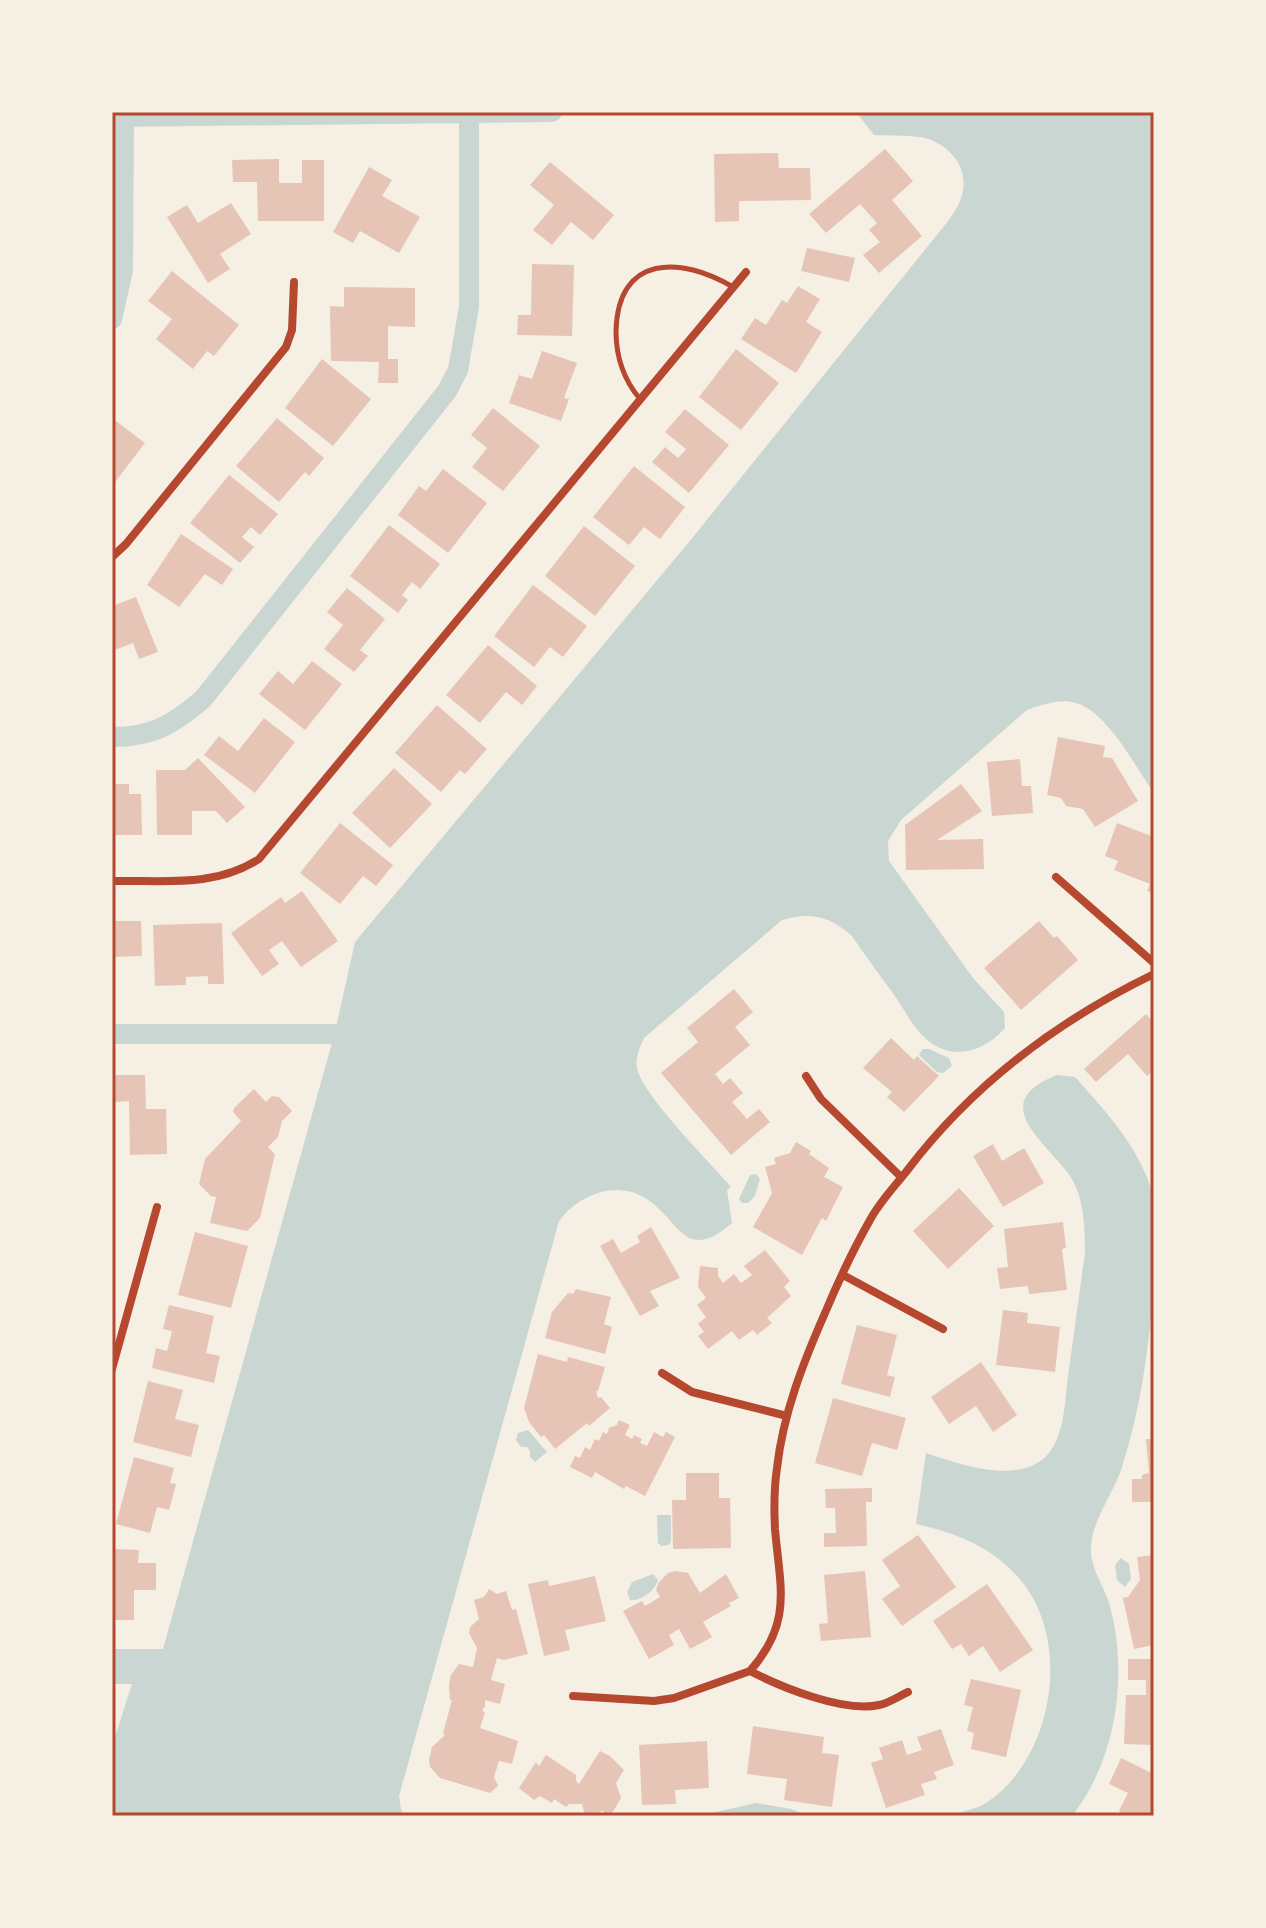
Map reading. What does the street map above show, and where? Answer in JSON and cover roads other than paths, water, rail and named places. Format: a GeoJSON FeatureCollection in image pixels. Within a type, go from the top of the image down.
{"type":"FeatureCollection","features":[{"type":"Feature","properties":{"kind":"street"},"geometry":{"type":"LineString","coordinates":[[112,881],[223,877],[259,859],[746,272]]}},
{"type":"Feature","properties":{"kind":"street"},"geometry":{"type":"LineString","coordinates":[[112,557],[126,544],[286,347],[292,330],[294,282]]}},
{"type":"Feature","properties":{"kind":"street"},"geometry":{"type":"LineString","coordinates":[[1056,877],[1154,963]]}},
{"type":"Feature","properties":{"kind":"street"},"geometry":{"type":"LineString","coordinates":[[573,1696],[654,1701],[674,1698],[750,1671],[765,1654],[781,1614],[783,1592],[775,1527],[775,1486],[787,1416],[808,1352],[871,1218],[934,1134],[978,1091],[1020,1056],[1092,1007],[1154,974]]}},
{"type":"Feature","properties":{"kind":"street"},"geometry":{"type":"LineString","coordinates":[[806,1076],[821,1099],[901,1177]]}},
{"type":"Feature","properties":{"kind":"street"},"geometry":{"type":"LineString","coordinates":[[112,1369],[157,1207]]}},
{"type":"Feature","properties":{"kind":"street"},"geometry":{"type":"LineString","coordinates":[[843,1275],[943,1329]]}},
{"type":"Feature","properties":{"kind":"street"},"geometry":{"type":"LineString","coordinates":[[662,1373],[692,1392],[787,1416]]}},
{"type":"Feature","properties":{"kind":"street"},"geometry":{"type":"LineString","coordinates":[[750,1671],[791,1689],[845,1703],[878,1706],[908,1692]]}},
{"type":"Feature","properties":{"kind":"lane"},"geometry":{"type":"LineString","coordinates":[[640,399],[627,383],[616,344],[617,316],[629,286],[646,272],[663,266],[691,267],[733,287]]}},
{"type":"Feature","properties":{"kind":"waterway"},"geometry":{"type":"LineString","coordinates":[[112,117],[552,112]]}},
{"type":"Feature","properties":{"kind":"waterway"},"geometry":{"type":"LineString","coordinates":[[112,737],[151,732],[203,699],[447,391],[458,370],[469,307],[469,113]]}},
{"type":"Feature","properties":{"kind":"waterway"},"geometry":{"type":"LineString","coordinates":[[112,319],[123,270],[124,117]]}},
{"type":"Feature","properties":{"kind":"waterway"},"geometry":{"type":"LineString","coordinates":[[112,1034],[360,1034]]}}]}
